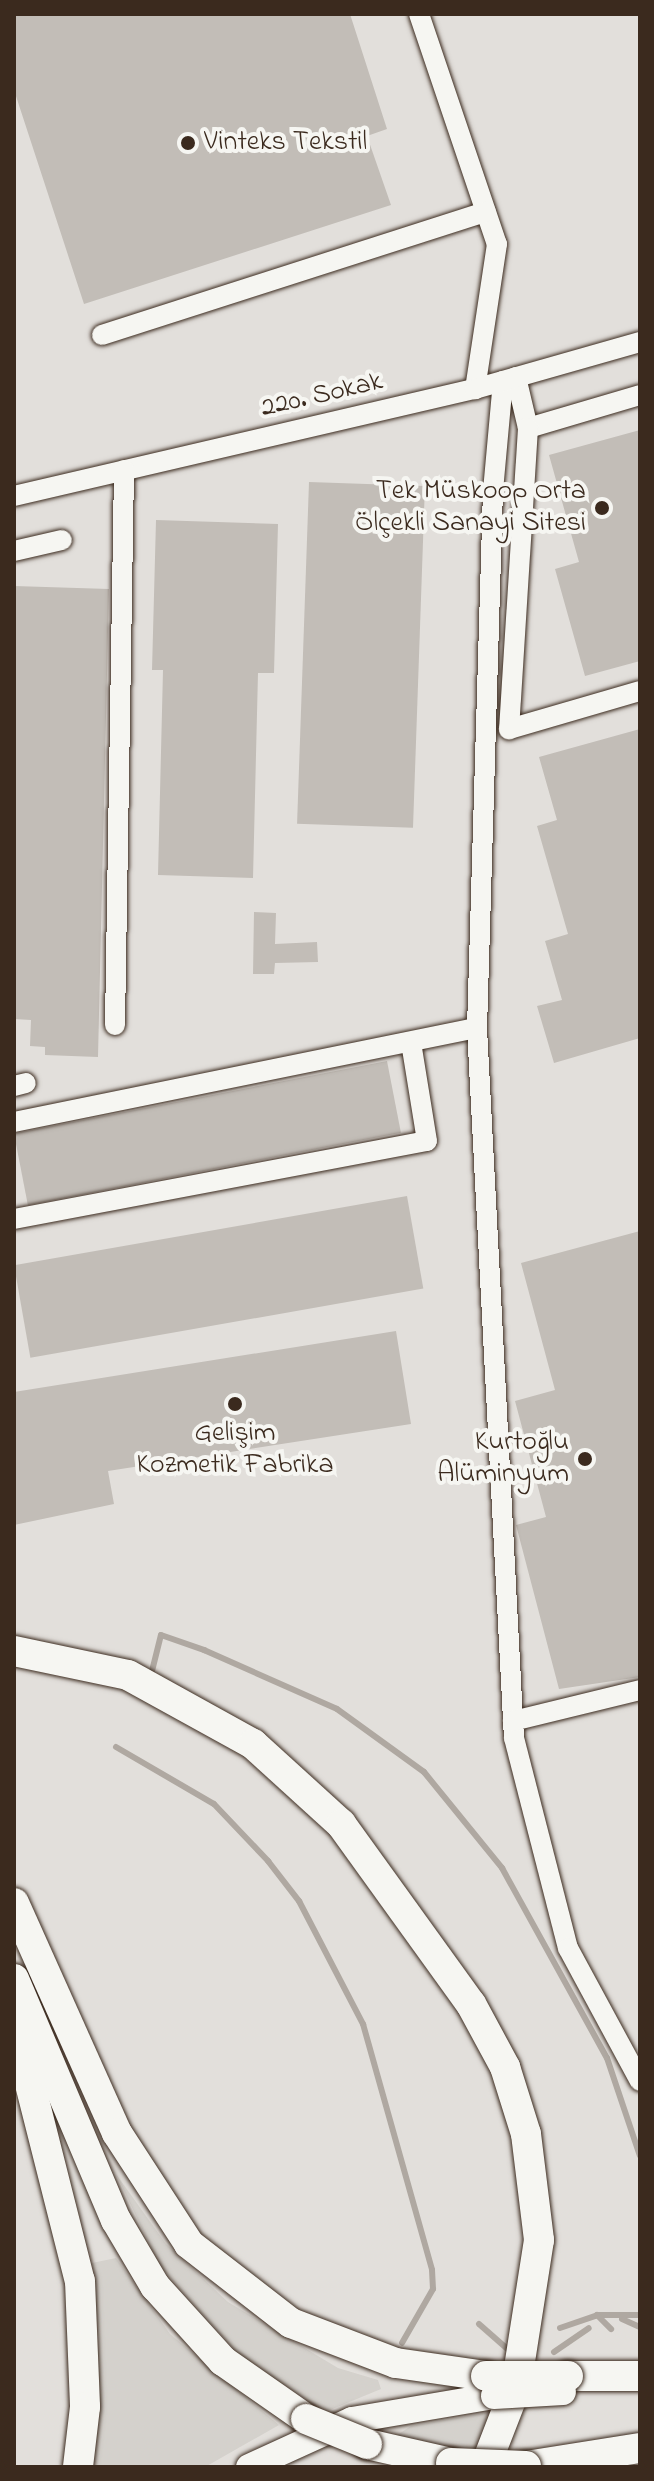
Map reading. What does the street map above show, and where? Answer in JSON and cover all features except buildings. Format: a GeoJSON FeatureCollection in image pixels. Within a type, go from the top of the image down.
{"type":"FeatureCollection","features":[{"type":"Feature","properties":{"kind":"highway"},"geometry":{"type":"LineString","coordinates":[[14,1651],[128,1675],[253,1744],[341,1824],[471,2004],[505,2067],[526,2134],[539,2240],[516,2387],[485,2467]]}},
{"type":"Feature","properties":{"kind":"highway"},"geometry":{"type":"LineString","coordinates":[[14,1903],[117,2133],[189,2244],[291,2323],[350,2350],[490,2386],[566,2384],[640,2376]]}},
{"type":"Feature","properties":{"kind":"highway"},"geometry":{"type":"LineString","coordinates":[[14,1979],[116,2220],[155,2286],[223,2361],[306,2419],[367,2444],[451,2463],[526,2466],[640,2448]]}},
{"type":"Feature","properties":{"kind":"highway"},"geometry":{"type":"LineString","coordinates":[[14,2021],[80,2281],[85,2393],[78,2467]]}},
{"type":"Feature","properties":{"kind":"main road"},"geometry":{"type":"LineString","coordinates":[[566,2384],[640,2386]]}},
{"type":"Feature","properties":{"kind":"main road"},"geometry":{"type":"LineString","coordinates":[[249,2467],[352,2420],[490,2386]]}},
{"type":"Feature","properties":{"kind":"main road"},"geometry":{"type":"LineString","coordinates":[[597,2467],[640,2456]]}},
{"type":"Feature","properties":{"kind":"street"},"geometry":{"type":"LineString","coordinates":[[419,14],[497,244],[475,389]]}},
{"type":"Feature","properties":{"kind":"street"},"geometry":{"type":"LineString","coordinates":[[102,335],[486,212]]}},
{"type":"Feature","properties":{"kind":"street","name":"220. Sokak"},"geometry":{"type":"LineString","coordinates":[[14,496],[475,389],[640,342]]}},
{"type":"Feature","properties":{"kind":"street"},"geometry":{"type":"LineString","coordinates":[[510,379],[528,428],[509,729],[640,691]]}},
{"type":"Feature","properties":{"kind":"street"},"geometry":{"type":"LineString","coordinates":[[510,379],[493,490],[477,1028],[513,1721],[568,1948],[640,2081]]}},
{"type":"Feature","properties":{"kind":"street"},"geometry":{"type":"LineString","coordinates":[[528,428],[640,395]]}},
{"type":"Feature","properties":{"kind":"street"},"geometry":{"type":"LineString","coordinates":[[115,1025],[124,470]]}},
{"type":"Feature","properties":{"kind":"street"},"geometry":{"type":"LineString","coordinates":[[14,551],[62,540]]}},
{"type":"Feature","properties":{"kind":"street"},"geometry":{"type":"LineString","coordinates":[[14,1122],[477,1028]]}},
{"type":"Feature","properties":{"kind":"street"},"geometry":{"type":"LineString","coordinates":[[14,1219],[427,1141],[411,1042]]}},
{"type":"Feature","properties":{"kind":"street"},"geometry":{"type":"LineString","coordinates":[[513,1721],[640,1690]]}},
{"type":"Feature","properties":{"kind":"shaded area"},"geometry":{"type":"Polygon","coordinates":[[[14,14],[640,14],[640,2467],[14,2467],[14,14]]]}},
{"type":"Feature","properties":{"kind":"shaded area"},"geometry":{"type":"Polygon","coordinates":[[[116,2174],[166,2244],[228,2302],[338,2368],[378,2380],[381,2389],[325,2412],[241,2357],[160,2266],[116,2174]]]}},
{"type":"Feature","properties":{"kind":"shaded area"},"geometry":{"type":"Polygon","coordinates":[[[116,2258],[170,2334],[279,2425],[205,2467],[94,2467],[99,2337],[92,2263],[116,2258]]]}},
{"type":"Feature","properties":{"kind":"shaded area"},"geometry":{"type":"Polygon","coordinates":[[[491,2412],[475,2453],[391,2439],[411,2426],[491,2412]]]}},
{"type":"Feature","properties":{"kind":"waterway"},"geometry":{"type":"LineString","coordinates":[[152,1671],[161,1635],[204,1650],[337,1709],[424,1772],[502,1868],[607,2058],[640,2156]]}},
{"type":"Feature","properties":{"kind":"waterway"},"geometry":{"type":"LineString","coordinates":[[116,1747],[214,1804],[268,1861],[299,1901],[363,2024],[432,2270],[433,2289],[402,2343]]}},
{"type":"Feature","properties":{"kind":"waterway"},"geometry":{"type":"LineString","coordinates":[[597,2315],[640,2315]]}},
{"type":"Feature","properties":{"kind":"waterway"},"geometry":{"type":"LineString","coordinates":[[560,2328],[597,2315],[611,2329]]}},
{"type":"Feature","properties":{"kind":"waterway"},"geometry":{"type":"LineString","coordinates":[[622,2319],[640,2327]]}},
{"type":"Feature","properties":{"kind":"waterway"},"geometry":{"type":"LineString","coordinates":[[479,2324],[512,2353]]}},
{"type":"Feature","properties":{"kind":"waterway"},"geometry":{"type":"LineString","coordinates":[[554,2352],[589,2328]]}},
{"type":"Feature","properties":{"kind":"place","name":"Vinteks Tekstil"},"geometry":{"type":"Point","coordinates":[188,143]}},
{"type":"Feature","properties":{"kind":"place","name":"Tek Müskoop Orta Ölçekli Sanayi Sitesi"},"geometry":{"type":"Point","coordinates":[602,508]}},
{"type":"Feature","properties":{"kind":"place","name":"Gelişim Kozmetik Fabrika"},"geometry":{"type":"Point","coordinates":[235,1404]}},
{"type":"Feature","properties":{"kind":"place","name":"Kurtoğlu Alüminyum"},"geometry":{"type":"Point","coordinates":[585,1459]}}]}
